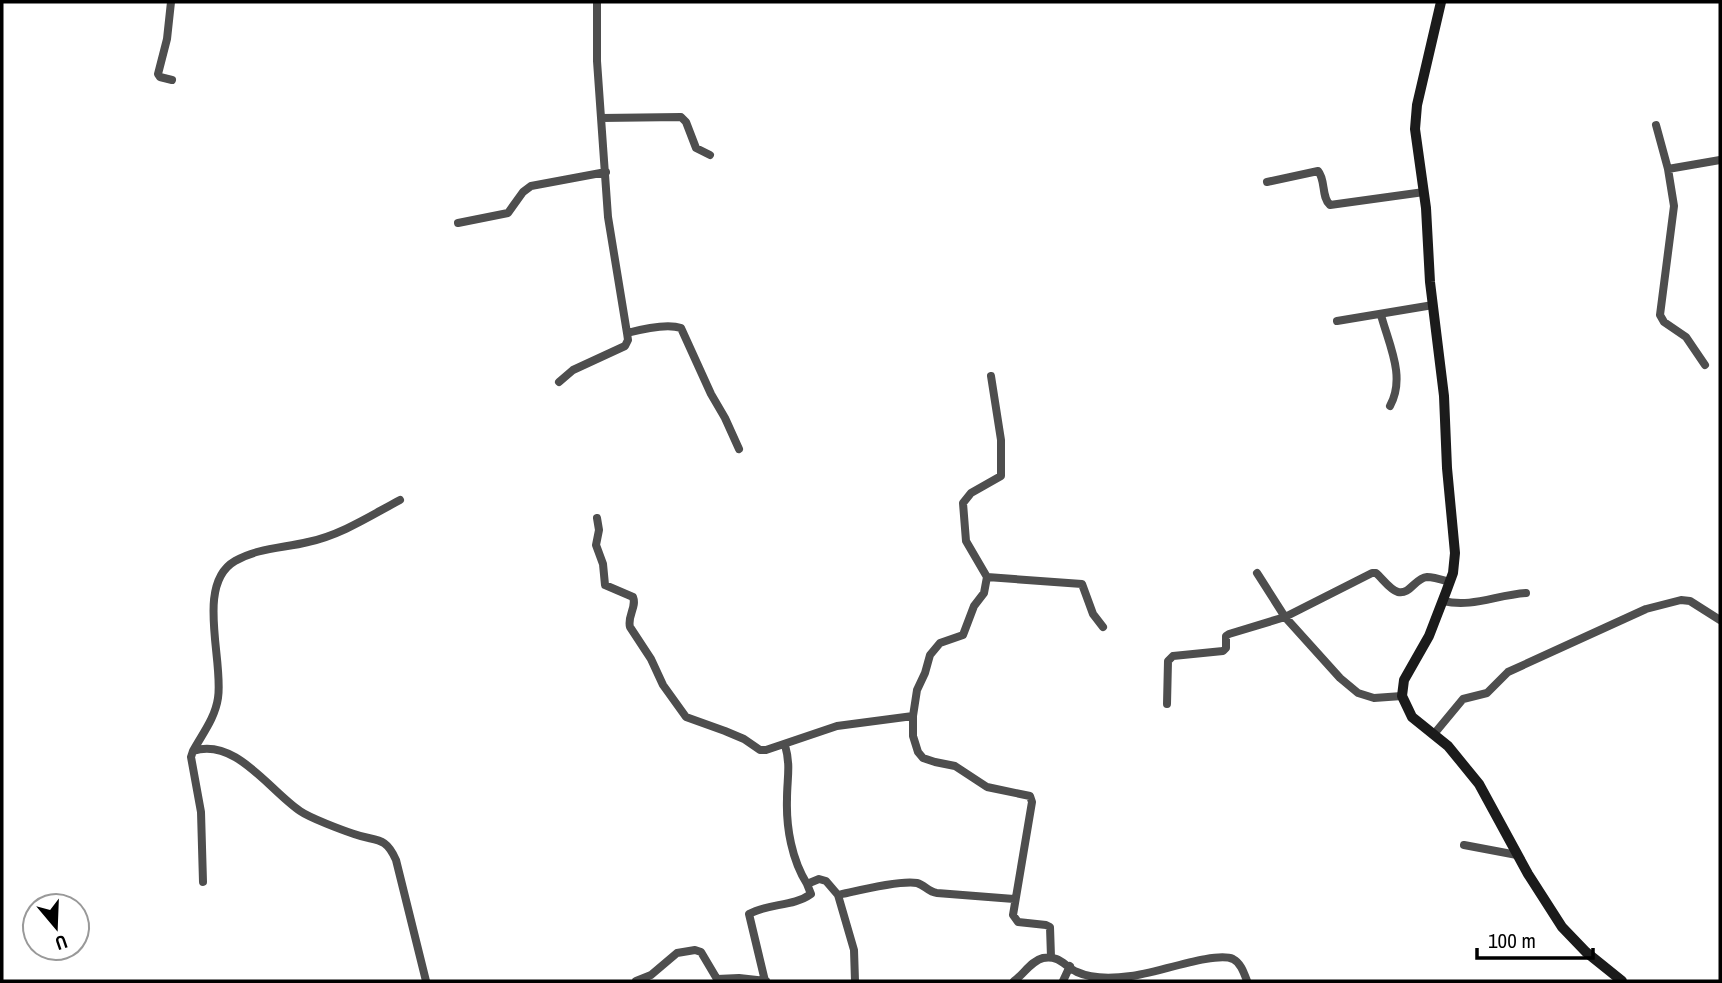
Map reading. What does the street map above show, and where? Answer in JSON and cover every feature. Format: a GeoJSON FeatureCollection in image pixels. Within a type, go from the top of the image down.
{"type":"FeatureCollection","features":[{"type":"Feature","properties":{"kind":"street"},"geometry":{"type":"LineString","coordinates":[[171,2],[167,39],[158,74],[172,80]]}},
{"type":"Feature","properties":{"kind":"street"},"geometry":{"type":"LineString","coordinates":[[559,382],[573,370],[625,346],[628,340],[608,217],[597,2]]}},
{"type":"Feature","properties":{"kind":"street"},"geometry":{"type":"LineString","coordinates":[[1441,2],[1415,117],[1424,192],[1427,256],[1444,396],[1455,553],[1450,582],[1443,601],[1429,636],[1404,680],[1402,696],[1412,717],[1448,746],[1479,784],[1494,807],[1517,855],[1562,926],[1586,952],[1622,981]]}},
{"type":"Feature","properties":{"kind":"street"},"geometry":{"type":"LineString","coordinates":[[601,118],[681,117],[686,122],[696,148],[710,155]]}},
{"type":"Feature","properties":{"kind":"street"},"geometry":{"type":"LineString","coordinates":[[1656,125],[1668,169],[1674,206],[1660,314],[1664,322],[1686,337],[1705,365]]}},
{"type":"Feature","properties":{"kind":"street"},"geometry":{"type":"LineString","coordinates":[[1668,169],[1720,160]]}},
{"type":"Feature","properties":{"kind":"street"},"geometry":{"type":"LineString","coordinates":[[1267,182],[1318,171],[1322,176],[1326,201],[1330,205],[1424,192]]}},
{"type":"Feature","properties":{"kind":"street"},"geometry":{"type":"LineString","coordinates":[[458,223],[508,213],[523,192],[531,186],[606,172]]}},
{"type":"Feature","properties":{"kind":"street"},"geometry":{"type":"LineString","coordinates":[[1337,321],[1433,305]]}},
{"type":"Feature","properties":{"kind":"street"},"geometry":{"type":"LineString","coordinates":[[1381,315],[1398,372],[1396,396],[1390,406]]}},
{"type":"Feature","properties":{"kind":"street"},"geometry":{"type":"LineString","coordinates":[[627,333],[664,327],[681,328],[739,449]]}},
{"type":"Feature","properties":{"kind":"street"},"geometry":{"type":"LineString","coordinates":[[991,376],[1000,434],[1001,477],[971,493],[963,503],[966,541],[987,577],[984,593],[974,606],[963,635],[940,643],[930,655],[917,690],[913,716],[914,736],[918,752],[923,758],[955,766],[987,787],[1030,796],[1032,802],[1013,915],[1016,921],[1049,927],[1051,957]]}},
{"type":"Feature","properties":{"kind":"street"},"geometry":{"type":"LineString","coordinates":[[203,882],[201,812],[191,765],[193,751],[212,719],[218,701],[214,617],[218,583],[225,569],[234,561],[248,556],[343,531],[400,500]]}},
{"type":"Feature","properties":{"kind":"street"},"geometry":{"type":"LineString","coordinates":[[597,518],[599,530],[596,545],[603,564],[605,585],[633,597],[635,602],[628,621],[629,627],[683,713],[702,724],[744,739],[760,750],[785,745],[794,739],[838,726],[913,716]]}},
{"type":"Feature","properties":{"kind":"street"},"geometry":{"type":"LineString","coordinates":[[1257,573],[1285,617],[1339,678],[1358,693],[1374,698],[1402,696]]}},
{"type":"Feature","properties":{"kind":"street"},"geometry":{"type":"LineString","coordinates":[[1167,704],[1170,658],[1223,651],[1226,648],[1226,636],[1229,634],[1285,617],[1372,573],[1376,573],[1400,593],[1410,589],[1415,582],[1428,577],[1450,582]]}},
{"type":"Feature","properties":{"kind":"street"},"geometry":{"type":"LineString","coordinates":[[987,577],[1082,584],[1093,614],[1103,627]]}},
{"type":"Feature","properties":{"kind":"street"},"geometry":{"type":"LineString","coordinates":[[1443,601],[1474,604],[1504,595],[1525,593]]}},
{"type":"Feature","properties":{"kind":"street"},"geometry":{"type":"LineString","coordinates":[[1434,734],[1463,699],[1487,693],[1508,672],[1646,608],[1672,600],[1690,601],[1720,620]]}},
{"type":"Feature","properties":{"kind":"street"},"geometry":{"type":"LineString","coordinates":[[636,981],[651,975],[677,953],[695,950],[701,952],[717,979],[765,981],[749,914],[762,908],[803,899],[811,894],[792,850],[786,804],[789,761],[785,745]]}},
{"type":"Feature","properties":{"kind":"street"},"geometry":{"type":"LineString","coordinates":[[193,751],[210,747],[224,750],[252,769],[276,793],[302,813],[354,835],[378,839],[387,844],[396,860],[426,981]]}},
{"type":"Feature","properties":{"kind":"street"},"geometry":{"type":"LineString","coordinates":[[1464,845],[1517,855]]}},
{"type":"Feature","properties":{"kind":"street"},"geometry":{"type":"LineString","coordinates":[[807,884],[819,879],[825,881],[838,895],[854,950],[855,981]]}},
{"type":"Feature","properties":{"kind":"street"},"geometry":{"type":"LineString","coordinates":[[838,895],[916,883],[937,893],[1014,899]]}},
{"type":"Feature","properties":{"kind":"street"},"geometry":{"type":"LineString","coordinates":[[1014,981],[1039,959],[1051,957],[1059,959],[1077,972],[1132,976],[1223,957],[1237,962],[1247,981]]}},
{"type":"Feature","properties":{"kind":"street"},"geometry":{"type":"LineString","coordinates":[[1063,981],[1070,966]]}}]}
